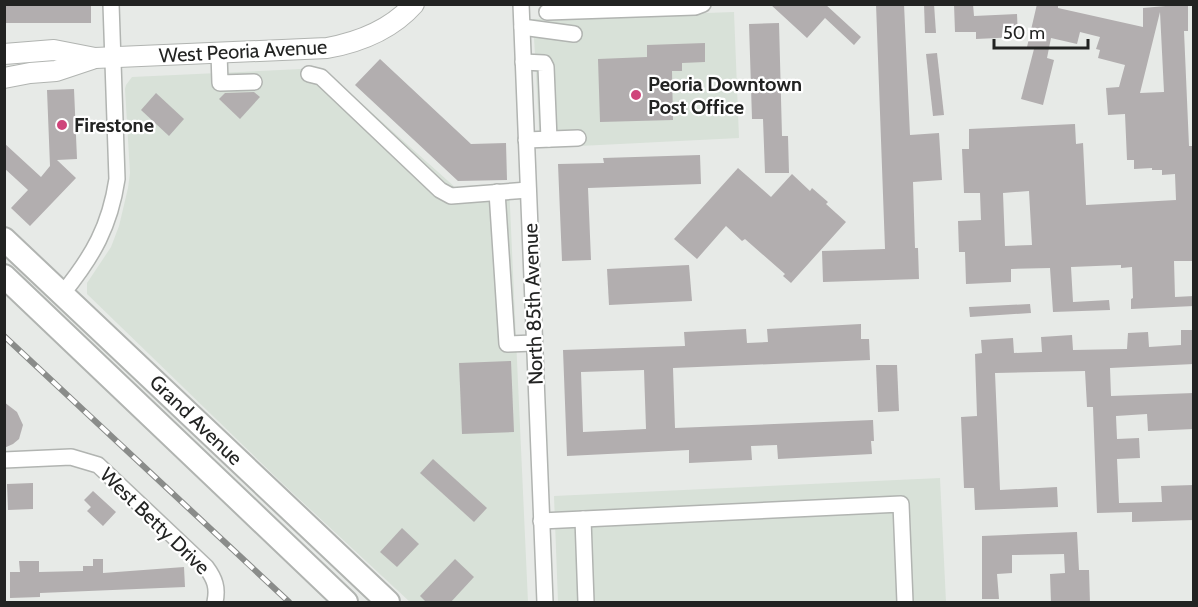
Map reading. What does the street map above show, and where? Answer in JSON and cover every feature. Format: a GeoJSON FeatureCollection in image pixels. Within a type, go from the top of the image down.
{"type":"FeatureCollection","features":[{"type":"Feature","properties":{"kind":"highway","name":"Grand Avenue"},"geometry":{"type":"LineString","coordinates":[[4,239],[388,603]]}},
{"type":"Feature","properties":{"kind":"highway","name":"Grand Avenue"},"geometry":{"type":"LineString","coordinates":[[4,276],[346,603]]}},
{"type":"Feature","properties":{"kind":"highway"},"geometry":{"type":"LineString","coordinates":[[170,435],[190,413]]}},
{"type":"Feature","properties":{"kind":"main road","name":"West Peoria Avenue"},"geometry":{"type":"LineString","coordinates":[[4,54],[54,50],[104,58],[327,48],[346,44],[380,31],[395,22],[414,4]]}},
{"type":"Feature","properties":{"kind":"main road","name":"West Peoria Avenue"},"geometry":{"type":"LineString","coordinates":[[4,78],[56,71],[104,58]]}},
{"type":"Feature","properties":{"kind":"street"},"geometry":{"type":"LineString","coordinates":[[63,293],[101,238],[114,202],[117,179],[104,58],[111,4]]}},
{"type":"Feature","properties":{"kind":"street","name":"North 85th Avenue"},"geometry":{"type":"LineString","coordinates":[[521,4],[545,603]]}},
{"type":"Feature","properties":{"kind":"street"},"geometry":{"type":"LineString","coordinates":[[547,12],[695,7],[703,4]]}},
{"type":"Feature","properties":{"kind":"street"},"geometry":{"type":"LineString","coordinates":[[522,27],[574,34]]}},
{"type":"Feature","properties":{"kind":"street"},"geometry":{"type":"LineString","coordinates":[[219,53],[220,83],[254,82]]}},
{"type":"Feature","properties":{"kind":"street"},"geometry":{"type":"LineString","coordinates":[[523,62],[544,63],[546,67],[549,139]]}},
{"type":"Feature","properties":{"kind":"street"},"geometry":{"type":"LineString","coordinates":[[309,74],[321,77],[441,190],[451,196],[528,190]]}},
{"type":"Feature","properties":{"kind":"street"},"geometry":{"type":"LineString","coordinates":[[526,140],[578,138]]}},
{"type":"Feature","properties":{"kind":"street"},"geometry":{"type":"LineString","coordinates":[[497,192],[507,344],[534,343]]}},
{"type":"Feature","properties":{"kind":"street","name":"West Betty Drive"},"geometry":{"type":"LineString","coordinates":[[4,460],[72,457],[98,465],[206,567],[215,579],[217,592],[215,603]]}},
{"type":"Feature","properties":{"kind":"street"},"geometry":{"type":"LineString","coordinates":[[541,521],[901,504],[905,603]]}},
{"type":"Feature","properties":{"kind":"street"},"geometry":{"type":"LineString","coordinates":[[583,519],[586,603]]}},
{"type":"Feature","properties":{"kind":"shaded area"},"geometry":{"type":"Polygon","coordinates":[[[734,12],[739,138],[540,148],[533,19],[734,12]]]}},
{"type":"Feature","properties":{"kind":"shaded area"},"geometry":{"type":"Polygon","coordinates":[[[322,68],[457,189],[509,185],[528,602],[410,602],[284,485],[87,294],[87,283],[111,247],[119,226],[128,188],[130,173],[125,89],[132,77],[322,68]]]}},
{"type":"Feature","properties":{"kind":"shaded area"},"geometry":{"type":"Polygon","coordinates":[[[940,478],[946,602],[558,602],[554,496],[940,478]]]}},
{"type":"Feature","properties":{"kind":"building"},"geometry":{"type":"Polygon","coordinates":[[[4,4],[91,4],[91,23],[4,23],[4,4]]]}},
{"type":"Feature","properties":{"kind":"building"},"geometry":{"type":"Polygon","coordinates":[[[770,4],[825,4],[861,37],[854,45],[825,18],[807,38],[770,4]]]}},
{"type":"Feature","properties":{"kind":"building"},"geometry":{"type":"Polygon","coordinates":[[[876,4],[904,4],[910,135],[939,133],[942,180],[913,182],[915,248],[918,248],[919,279],[823,282],[822,251],[885,249],[876,4]]]}},
{"type":"Feature","properties":{"kind":"building"},"geometry":{"type":"Polygon","coordinates":[[[924,4],[934,4],[936,33],[925,33],[924,4]]]}},
{"type":"Feature","properties":{"kind":"building"},"geometry":{"type":"Polygon","coordinates":[[[954,4],[973,4],[974,16],[1017,14],[1018,37],[976,39],[976,32],[955,32],[954,4]]]}},
{"type":"Feature","properties":{"kind":"building"},"geometry":{"type":"Polygon","coordinates":[[[1037,4],[1058,4],[1058,8],[1143,27],[1143,8],[1188,4],[1188,31],[1184,31],[1189,146],[1192,146],[1194,183],[1194,261],[1174,261],[1175,297],[1194,296],[1194,306],[1131,309],[1132,267],[1121,268],[1121,265],[1071,267],[1073,302],[1109,300],[1110,310],[1053,312],[1050,268],[1011,269],[1011,282],[966,284],[965,252],[959,252],[958,221],[981,220],[980,193],[964,193],[962,149],[969,149],[969,129],[1075,124],[1076,144],[1083,143],[1086,205],[1176,200],[1175,174],[1162,175],[1162,170],[1152,170],[1152,168],[1134,169],[1134,160],[1127,160],[1125,114],[1108,115],[1106,88],[1119,87],[1125,65],[1098,58],[1100,50],[1096,49],[1100,37],[1080,32],[1077,44],[1051,38],[1047,58],[1054,60],[1043,105],[1021,99],[1034,49],[1027,47],[1037,4]],[[1160,12],[1140,93],[1164,92],[1160,12]],[[1029,191],[1003,193],[1005,246],[1032,245],[1029,191]]]}},
{"type":"Feature","properties":{"kind":"building"},"geometry":{"type":"Polygon","coordinates":[[[779,23],[782,136],[788,136],[789,173],[765,173],[763,119],[752,119],[749,24],[779,23]]]}},
{"type":"Feature","properties":{"kind":"building","name":"Peoria Downtown Post Office"},"geometry":{"type":"Polygon","coordinates":[[[705,43],[705,62],[682,63],[682,71],[672,71],[673,120],[600,122],[598,59],[647,57],[647,45],[705,43]]]}},
{"type":"Feature","properties":{"kind":"building"},"geometry":{"type":"Polygon","coordinates":[[[937,53],[944,115],[933,116],[926,54],[937,53]]]}},
{"type":"Feature","properties":{"kind":"building"},"geometry":{"type":"Polygon","coordinates":[[[380,59],[471,144],[506,143],[507,180],[458,181],[355,85],[380,59]]]}},
{"type":"Feature","properties":{"kind":"building"},"geometry":{"type":"Polygon","coordinates":[[[74,89],[77,159],[57,160],[76,178],[30,226],[11,208],[28,190],[4,168],[4,143],[41,177],[50,166],[47,90],[74,89]]]}},
{"type":"Feature","properties":{"kind":"building"},"geometry":{"type":"Polygon","coordinates":[[[254,92],[260,97],[240,119],[219,99],[225,93],[254,92]]]}},
{"type":"Feature","properties":{"kind":"building"},"geometry":{"type":"Polygon","coordinates":[[[156,93],[184,119],[169,136],[141,110],[156,93]]]}},
{"type":"Feature","properties":{"kind":"building"},"geometry":{"type":"Polygon","coordinates":[[[700,155],[701,184],[588,188],[591,260],[562,261],[558,164],[604,163],[603,158],[700,155]]]}},
{"type":"Feature","properties":{"kind":"building"},"geometry":{"type":"Polygon","coordinates":[[[738,168],[771,197],[792,174],[810,191],[812,188],[828,202],[826,204],[846,222],[791,283],[783,276],[785,274],[745,239],[742,241],[726,226],[697,259],[674,239],[738,168]]]}},
{"type":"Feature","properties":{"kind":"building"},"geometry":{"type":"Polygon","coordinates":[[[689,265],[692,301],[609,305],[607,269],[689,265]]]}},
{"type":"Feature","properties":{"kind":"building"},"geometry":{"type":"Polygon","coordinates":[[[1030,304],[1031,313],[970,317],[969,307],[1030,304]]]}},
{"type":"Feature","properties":{"kind":"building"},"geometry":{"type":"Polygon","coordinates":[[[861,324],[861,339],[869,339],[870,360],[673,368],[675,428],[873,420],[872,454],[778,459],[777,445],[751,446],[752,460],[689,463],[689,450],[567,456],[563,350],[685,346],[684,332],[746,329],[747,343],[768,342],[767,329],[861,324]],[[644,370],[581,372],[583,432],[646,429],[644,370]]]}},
{"type":"Feature","properties":{"kind":"building"},"geometry":{"type":"Polygon","coordinates":[[[1181,330],[1194,330],[1194,364],[1110,368],[1111,396],[1194,393],[1194,429],[1148,431],[1147,414],[1116,416],[1117,439],[1139,438],[1140,458],[1117,459],[1119,503],[1162,502],[1161,486],[1194,485],[1194,520],[1132,522],[1132,512],[1097,513],[1093,407],[1087,407],[1085,371],[995,373],[1000,490],[1057,487],[1058,507],[975,510],[974,488],[964,488],[961,417],[977,416],[975,354],[982,353],[981,340],[1013,338],[1014,353],[1042,352],[1041,337],[1072,335],[1073,350],[1127,349],[1128,333],[1148,332],[1149,347],[1181,345],[1181,330]]]}},
{"type":"Feature","properties":{"kind":"building"},"geometry":{"type":"Polygon","coordinates":[[[511,361],[514,432],[462,434],[459,363],[511,361]]]}},
{"type":"Feature","properties":{"kind":"building"},"geometry":{"type":"Polygon","coordinates":[[[876,365],[897,365],[899,411],[878,412],[876,365]]]}},
{"type":"Feature","properties":{"kind":"building"},"geometry":{"type":"Polygon","coordinates":[[[4,402],[17,412],[23,425],[19,439],[4,448],[4,402]]]}},
{"type":"Feature","properties":{"kind":"building"},"geometry":{"type":"Polygon","coordinates":[[[433,459],[487,508],[474,522],[420,473],[433,459]]]}},
{"type":"Feature","properties":{"kind":"building"},"geometry":{"type":"Polygon","coordinates":[[[33,483],[33,509],[8,510],[7,484],[33,483]]]}},
{"type":"Feature","properties":{"kind":"building"},"geometry":{"type":"Polygon","coordinates":[[[93,491],[116,512],[103,526],[87,511],[91,507],[84,500],[93,491]]]}},
{"type":"Feature","properties":{"kind":"building"},"geometry":{"type":"Polygon","coordinates":[[[402,528],[419,544],[397,567],[380,552],[402,528]]]}},
{"type":"Feature","properties":{"kind":"building"},"geometry":{"type":"Polygon","coordinates":[[[1077,532],[1079,570],[1089,570],[1090,603],[1051,603],[1050,574],[1065,573],[1064,554],[1012,555],[1012,573],[997,574],[999,599],[982,599],[982,536],[1077,532]]]}},
{"type":"Feature","properties":{"kind":"building"},"geometry":{"type":"Polygon","coordinates":[[[93,559],[103,559],[103,573],[184,567],[185,587],[40,593],[40,597],[10,598],[10,572],[20,572],[19,561],[39,561],[39,572],[83,571],[83,566],[93,566],[93,559]]]}},
{"type":"Feature","properties":{"kind":"building"},"geometry":{"type":"Polygon","coordinates":[[[455,559],[474,577],[450,603],[427,603],[420,596],[455,559]]]}},
{"type":"Feature","properties":{"kind":"railway"},"geometry":{"type":"LineString","coordinates":[[4,336],[289,602]]}},
{"type":"Feature","properties":{"kind":"place","name":"Peoria Downtown Post Office"},"geometry":{"type":"Point","coordinates":[636,95]}},
{"type":"Feature","properties":{"kind":"place","name":"Firestone"},"geometry":{"type":"Point","coordinates":[62,125]}}]}
